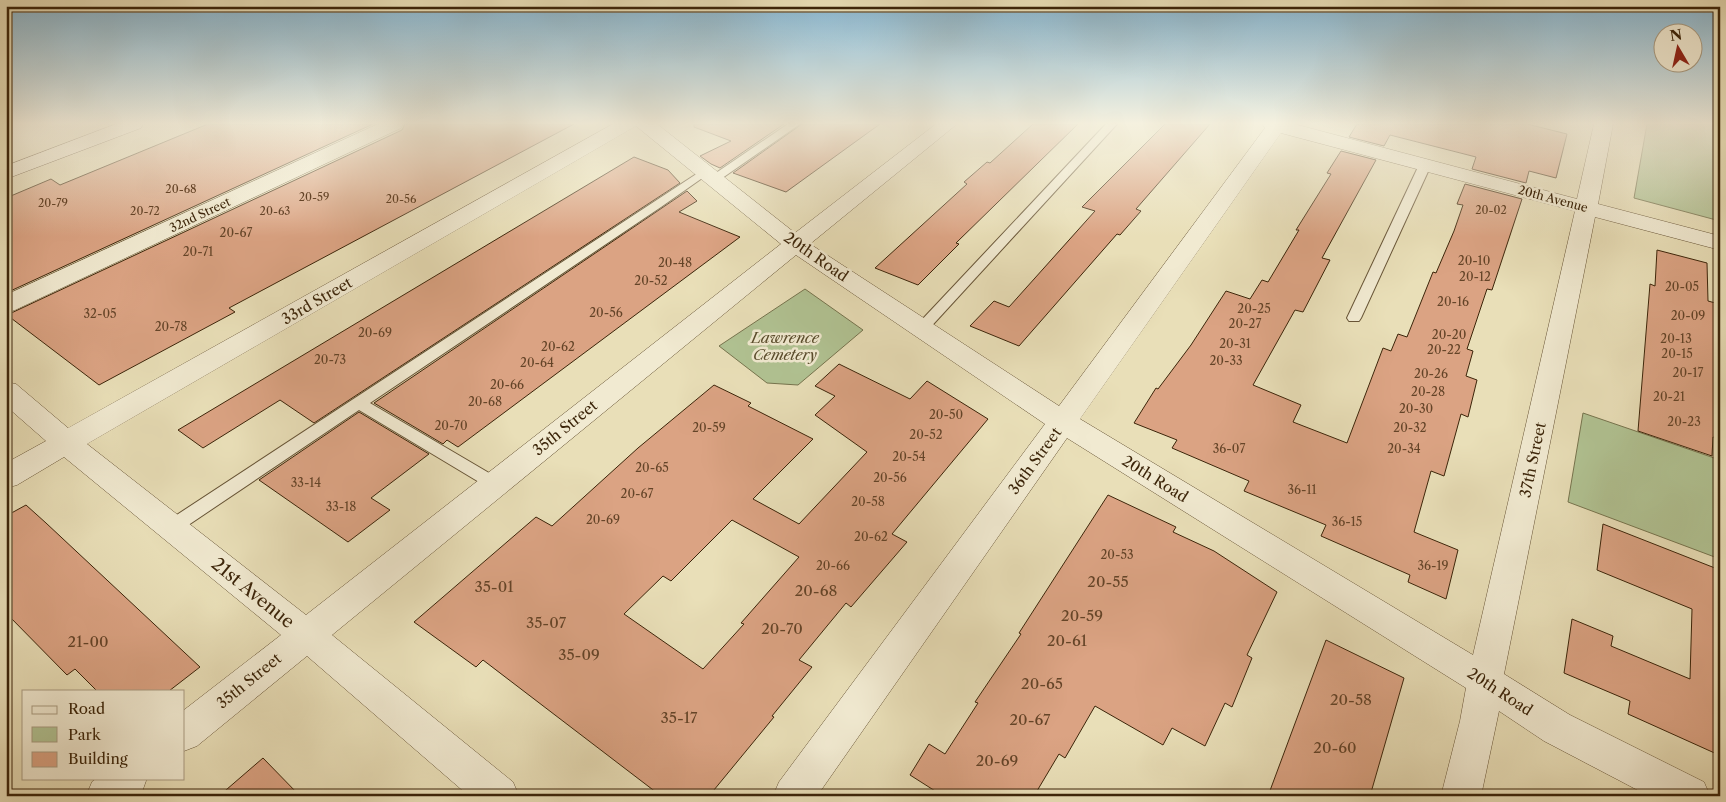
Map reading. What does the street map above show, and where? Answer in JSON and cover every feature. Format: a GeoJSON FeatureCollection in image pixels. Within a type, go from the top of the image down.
{"type":"FeatureCollection","features":[{"type":"Feature","properties":{"kind":"street"},"geometry":{"type":"LineString","coordinates":[[6,173],[36,161]]}},
{"type":"Feature","properties":{"kind":"street","name":"32nd Street"},"geometry":{"type":"LineString","coordinates":[[6,305],[314,161]]}},
{"type":"Feature","properties":{"kind":"street","name":"33rd Street"},"geometry":{"type":"LineString","coordinates":[[6,477],[562,161]]}},
{"type":"Feature","properties":{"kind":"street","name":"20th Road"},"geometry":{"type":"LineString","coordinates":[[691,161],[795,244],[1063,422],[1485,681],[1557,728],[1690,796]]}},
{"type":"Feature","properties":{"kind":"street","name":"35th Street"},"geometry":{"type":"LineString","coordinates":[[185,732],[900,161]]}},
{"type":"Feature","properties":{"kind":"street","name":"36th Street"},"geometry":{"type":"LineString","coordinates":[[793,796],[1248,161]]}},
{"type":"Feature","properties":{"kind":"street","name":"20th Avenue"},"geometry":{"type":"LineString","coordinates":[[1412,161],[1720,243]]}},
{"type":"Feature","properties":{"kind":"street","name":"37th Street"},"geometry":{"type":"LineString","coordinates":[[1461,796],[1479,721],[1485,681],[1596,161]]}},
{"type":"Feature","properties":{"kind":"street","name":"21st Avenue"},"geometry":{"type":"LineString","coordinates":[[6,391],[68,442],[83,457],[305,636],[338,660],[499,796]]}},
{"type":"Feature","properties":{"kind":"street"},"geometry":{"type":"LineString","coordinates":[[106,796],[126,780]]}},
{"type":"Feature","properties":{"kind":"lane"},"geometry":{"type":"LineString","coordinates":[[172,527],[657,206],[733,161]]}},
{"type":"Feature","properties":{"kind":"lane"},"geometry":{"type":"LineString","coordinates":[[922,328],[1077,161]]}},
{"type":"Feature","properties":{"kind":"lane"},"geometry":{"type":"LineString","coordinates":[[1354,318],[1425,165]]}},
{"type":"Feature","properties":{"kind":"lane"},"geometry":{"type":"LineString","coordinates":[[359,403],[495,484]]}},
{"type":"Feature","properties":{"kind":"green space"},"geometry":{"type":"Polygon","coordinates":[[[1640,161],[1720,161],[1720,221],[1634,198],[1640,161]]]}},
{"type":"Feature","properties":{"kind":"green space","name":"Lawrence Cemetery"},"geometry":{"type":"Polygon","coordinates":[[[805,289],[863,330],[798,385],[767,383],[719,346],[805,289]]]}},
{"type":"Feature","properties":{"kind":"green space"},"geometry":{"type":"Polygon","coordinates":[[[1583,413],[1720,460],[1720,559],[1568,502],[1583,413]]]}},
{"type":"Feature","properties":{"kind":"building"},"geometry":{"type":"Polygon","coordinates":[[[117,161],[292,161],[6,293],[6,198],[51,179],[60,185],[117,161]]]}},
{"type":"Feature","properties":{"kind":"building"},"geometry":{"type":"Polygon","coordinates":[[[335,161],[504,161],[229,308],[235,312],[99,385],[7,315],[335,161]]]}},
{"type":"Feature","properties":{"kind":"building"},"geometry":{"type":"Polygon","coordinates":[[[627,161],[646,161],[668,170],[680,183],[314,423],[280,400],[203,448],[178,430],[627,161]]]}},
{"type":"Feature","properties":{"kind":"building"},"geometry":{"type":"Polygon","coordinates":[[[707,161],[730,161],[720,168],[707,161]]]}},
{"type":"Feature","properties":{"kind":"building"},"geometry":{"type":"Polygon","coordinates":[[[749,161],[828,161],[786,192],[733,173],[749,161]]]}},
{"type":"Feature","properties":{"kind":"building"},"geometry":{"type":"Polygon","coordinates":[[[992,161],[1040,161],[956,243],[959,244],[918,285],[875,268],[967,184],[964,182],[987,162],[992,161]]]}},
{"type":"Feature","properties":{"kind":"building"},"geometry":{"type":"Polygon","coordinates":[[[1128,161],[1177,161],[1136,209],[1141,211],[1120,235],[1117,234],[1019,346],[970,326],[994,301],[1009,307],[1095,211],[1082,207],[1128,161]]]}},
{"type":"Feature","properties":{"kind":"building"},"geometry":{"type":"Polygon","coordinates":[[[1334,161],[1375,161],[1322,258],[1330,260],[1303,312],[1295,310],[1253,385],[1301,405],[1293,422],[1347,443],[1383,348],[1391,351],[1398,334],[1407,337],[1433,272],[1436,273],[1454,231],[1463,205],[1457,204],[1465,184],[1522,199],[1492,290],[1487,289],[1467,349],[1473,351],[1466,376],[1477,380],[1468,417],[1461,414],[1444,476],[1431,471],[1414,532],[1458,550],[1446,599],[1408,582],[1410,575],[1321,536],[1326,525],[1244,491],[1249,481],[1172,448],[1177,440],[1134,423],[1156,388],[1158,389],[1191,345],[1226,291],[1250,299],[1262,280],[1268,282],[1299,230],[1296,230],[1331,174],[1327,173],[1334,161]]]}},
{"type":"Feature","properties":{"kind":"building"},"geometry":{"type":"Polygon","coordinates":[[[1475,161],[1560,161],[1556,178],[1529,171],[1526,183],[1472,169],[1475,161]]]}},
{"type":"Feature","properties":{"kind":"building"},"geometry":{"type":"Polygon","coordinates":[[[687,191],[697,201],[679,212],[740,237],[458,447],[447,440],[443,444],[374,403],[687,191]]]}},
{"type":"Feature","properties":{"kind":"building"},"geometry":{"type":"Polygon","coordinates":[[[1657,250],[1707,263],[1708,301],[1719,304],[1719,439],[1713,437],[1712,456],[1638,431],[1650,284],[1655,286],[1657,250]]]}},
{"type":"Feature","properties":{"kind":"building"},"geometry":{"type":"Polygon","coordinates":[[[839,364],[910,399],[927,381],[988,419],[892,534],[907,542],[851,607],[846,603],[799,660],[812,667],[772,716],[774,717],[709,796],[661,796],[483,660],[476,667],[414,622],[536,517],[552,526],[638,448],[714,385],[751,403],[748,406],[813,439],[753,499],[799,524],[867,452],[815,415],[835,396],[815,386],[839,364]],[[732,520],[671,581],[663,576],[624,614],[703,669],[744,624],[741,623],[799,557],[732,520]]]}},
{"type":"Feature","properties":{"kind":"building"},"geometry":{"type":"Polygon","coordinates":[[[359,412],[429,454],[371,498],[390,510],[348,542],[259,480],[359,412]]]}},
{"type":"Feature","properties":{"kind":"building"},"geometry":{"type":"Polygon","coordinates":[[[1108,495],[1176,527],[1173,532],[1214,551],[1277,592],[1247,655],[1252,658],[1232,707],[1225,703],[1205,746],[1172,728],[1163,745],[1095,706],[1065,758],[1059,754],[1034,796],[943,796],[910,775],[929,744],[945,754],[978,703],[975,702],[1021,634],[1019,633],[1108,495]]]}},
{"type":"Feature","properties":{"kind":"building"},"geometry":{"type":"Polygon","coordinates":[[[26,505],[200,667],[170,690],[96,690],[75,669],[67,675],[6,613],[6,516],[26,505]]]}},
{"type":"Feature","properties":{"kind":"building"},"geometry":{"type":"Polygon","coordinates":[[[1603,524],[1720,570],[1719,755],[1628,714],[1630,701],[1564,673],[1572,619],[1613,636],[1611,646],[1690,679],[1692,609],[1597,570],[1603,524]]]}},
{"type":"Feature","properties":{"kind":"building"},"geometry":{"type":"Polygon","coordinates":[[[1326,640],[1404,678],[1370,796],[1268,796],[1326,640]]]}},
{"type":"Feature","properties":{"kind":"building"},"geometry":{"type":"Polygon","coordinates":[[[263,758],[300,796],[219,796],[263,758]]]}}]}
